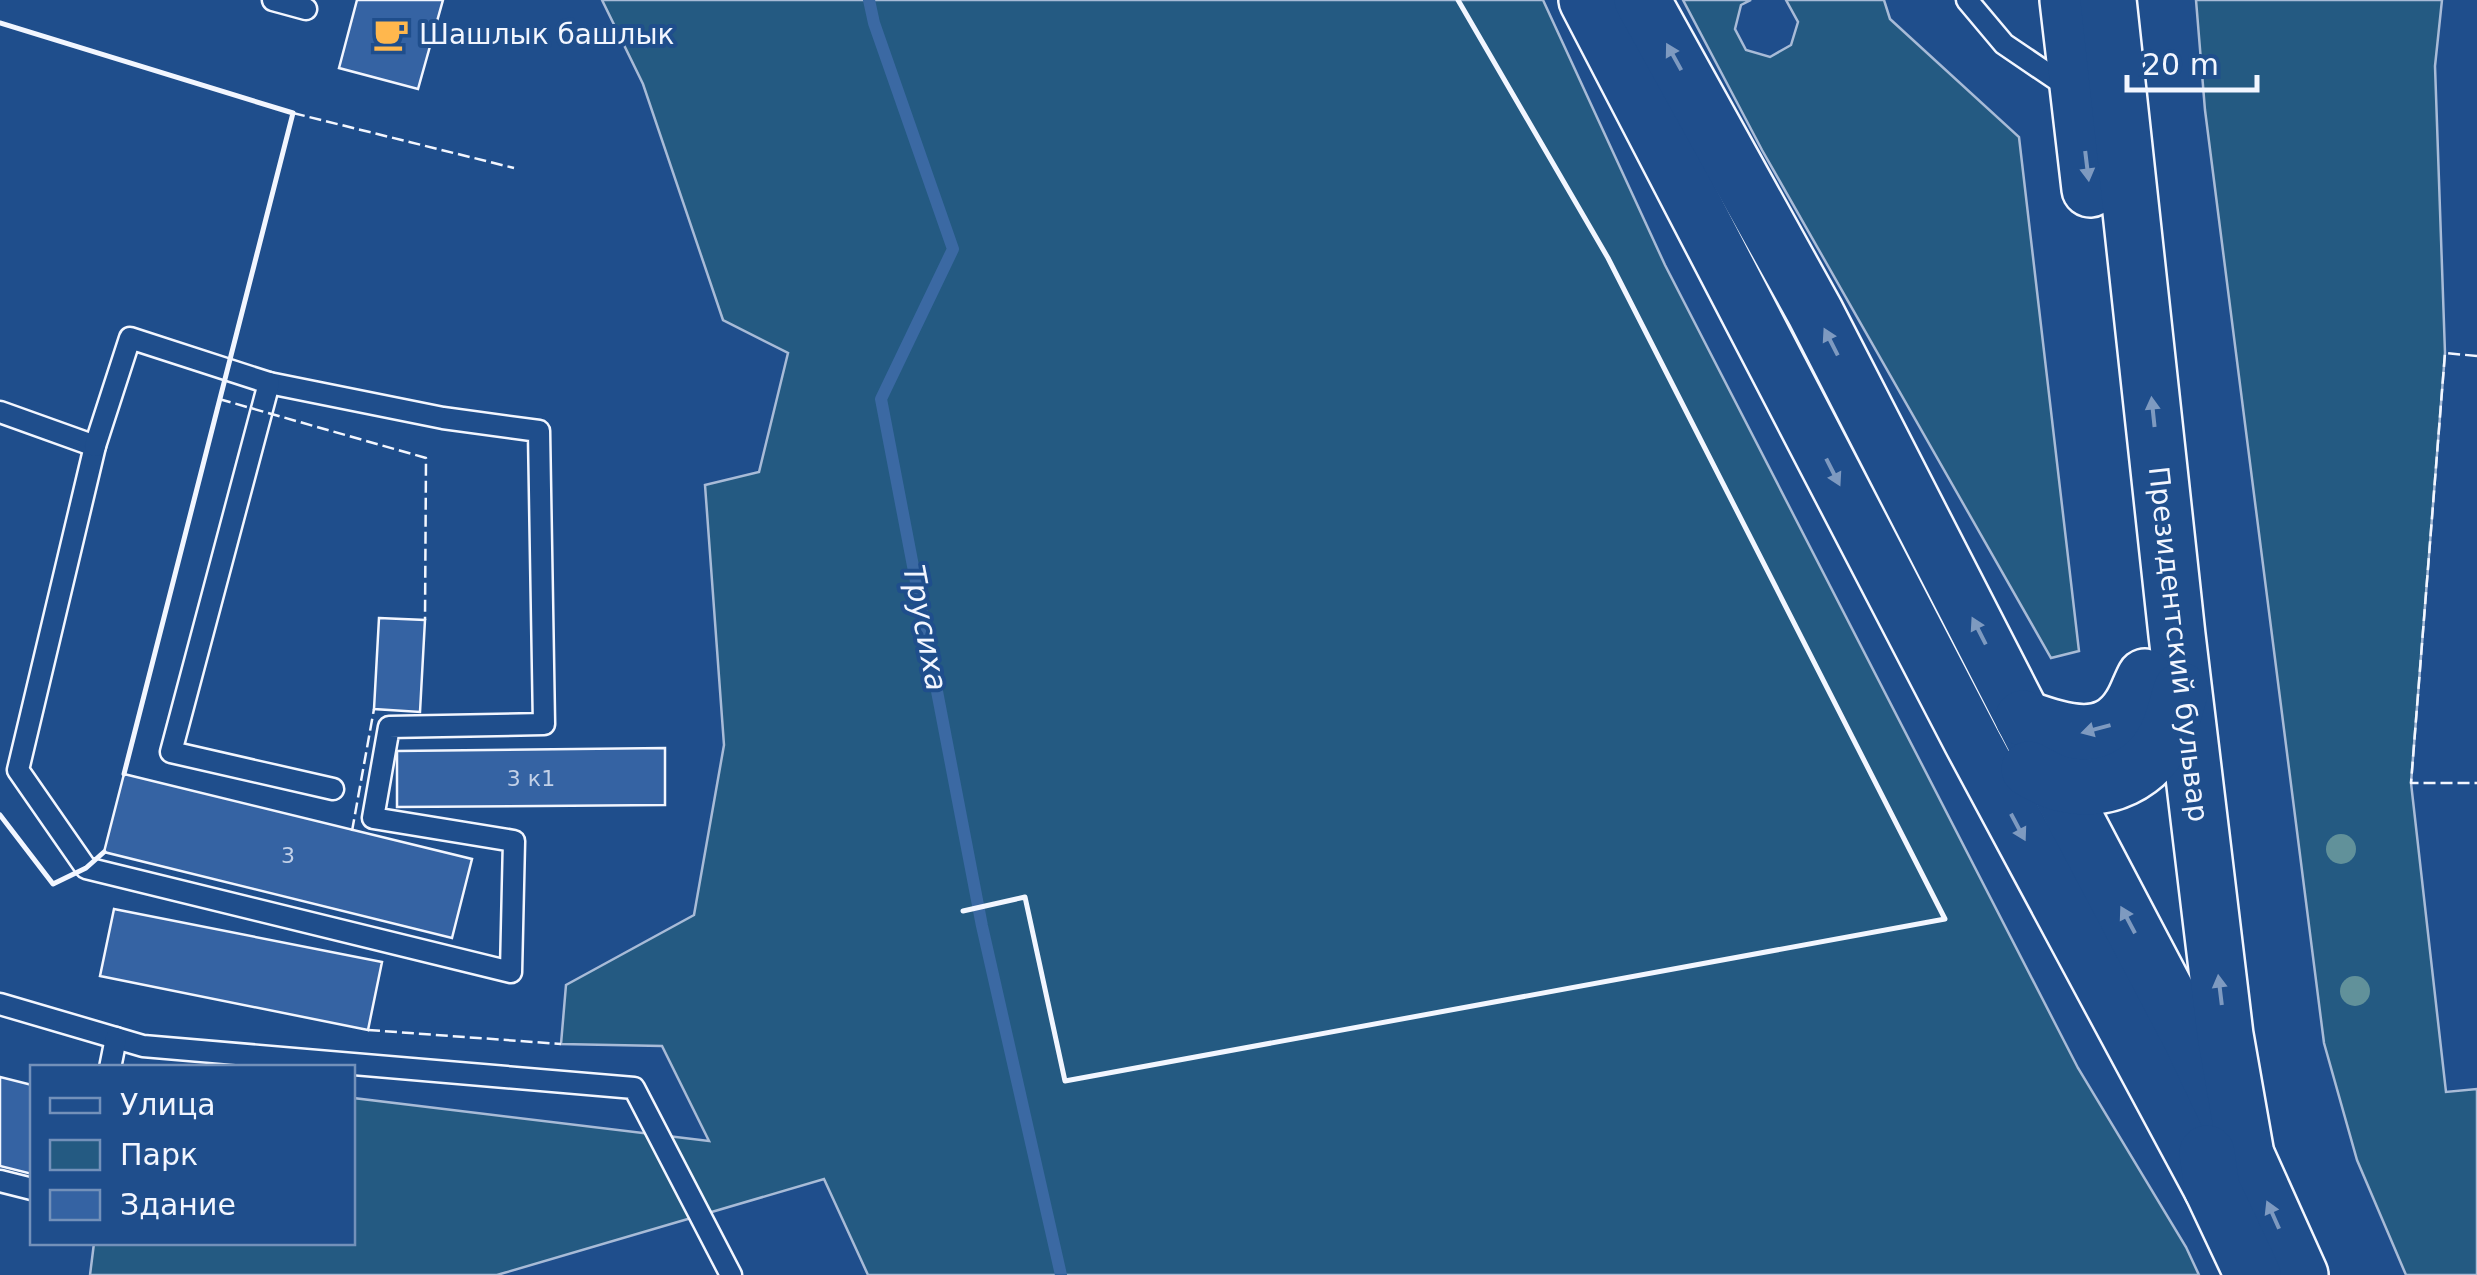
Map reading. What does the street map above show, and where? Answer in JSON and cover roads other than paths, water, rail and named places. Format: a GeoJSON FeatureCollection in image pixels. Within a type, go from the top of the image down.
{"type":"FeatureCollection","features":[{"type":"Feature","properties":{"kind":"main road"},"geometry":{"type":"LineString","coordinates":[[1587,0],[1972,741],[2229,1172]]}},
{"type":"Feature","properties":{"kind":"main road"},"geometry":{"type":"LineString","coordinates":[[1642,0],[1815,312],[2190,1037],[2229,1172]]}},
{"type":"Feature","properties":{"kind":"main road","name":"Президентский бульвар"},"geometry":{"type":"LineString","coordinates":[[2068,0],[2164,680],[2226,1036],[2229,1172],[2253,1275]]}},
{"type":"Feature","properties":{"kind":"main road","name":"Президентский бульвар"},"geometry":{"type":"LineString","coordinates":[[2108,0],[2164,680]]}},
{"type":"Feature","properties":{"kind":"main road"},"geometry":{"type":"LineString","coordinates":[[1972,741],[2056,782],[2085,787],[2114,783],[2135,773],[2154,756],[2168,732],[2164,680]]}},
{"type":"Feature","properties":{"kind":"main road"},"geometry":{"type":"LineString","coordinates":[[2023,718],[2084,734],[2108,728],[2164,680]]}},
{"type":"Feature","properties":{"kind":"main road","name":"Президентский бульвар"},"geometry":{"type":"LineString","coordinates":[[2154,756],[2190,1037]]}},
{"type":"Feature","properties":{"kind":"main road","name":"Президентский бульвар"},"geometry":{"type":"LineString","coordinates":[[2229,1172],[2300,1275]]}},
{"type":"Feature","properties":{"kind":"lane"},"geometry":{"type":"LineString","coordinates":[[273,0],[306,9]]}},
{"type":"Feature","properties":{"kind":"lane"},"geometry":{"type":"LineString","coordinates":[[1967,0],[2004,44],[2079,94]]}},
{"type":"Feature","properties":{"kind":"lane"},"geometry":{"type":"LineString","coordinates":[[130,338],[269,383],[444,418],[539,431],[544,724],[388,727],[373,818],[514,841],[511,972],[86,868],[18,770],[95,446],[130,338]]}},
{"type":"Feature","properties":{"kind":"lane"},"geometry":{"type":"LineString","coordinates":[[269,383],[171,752],[333,789]]}},
{"type":"Feature","properties":{"kind":"lane"},"geometry":{"type":"LineString","coordinates":[[0,412],[95,446]]}},
{"type":"Feature","properties":{"kind":"lane"},"geometry":{"type":"LineString","coordinates":[[0,1004],[142,1046],[634,1088],[731,1275]]}},
{"type":"Feature","properties":{"kind":"lane"},"geometry":{"type":"LineString","coordinates":[[111,1065],[116,1038]]}},
{"type":"Feature","properties":{"kind":"lane"},"geometry":{"type":"LineString","coordinates":[[0,1181],[30,1189]]}},
{"type":"Feature","properties":{"kind":"waterway","name":"Трусиха"},"geometry":{"type":"LineString","coordinates":[[869,0],[953,249],[881,399],[982,926],[1061,1275]]}},
{"type":"Feature","properties":{"kind":"place","name":"Шашлык башлык"},"geometry":{"type":"Point","coordinates":[391,34]}}]}
